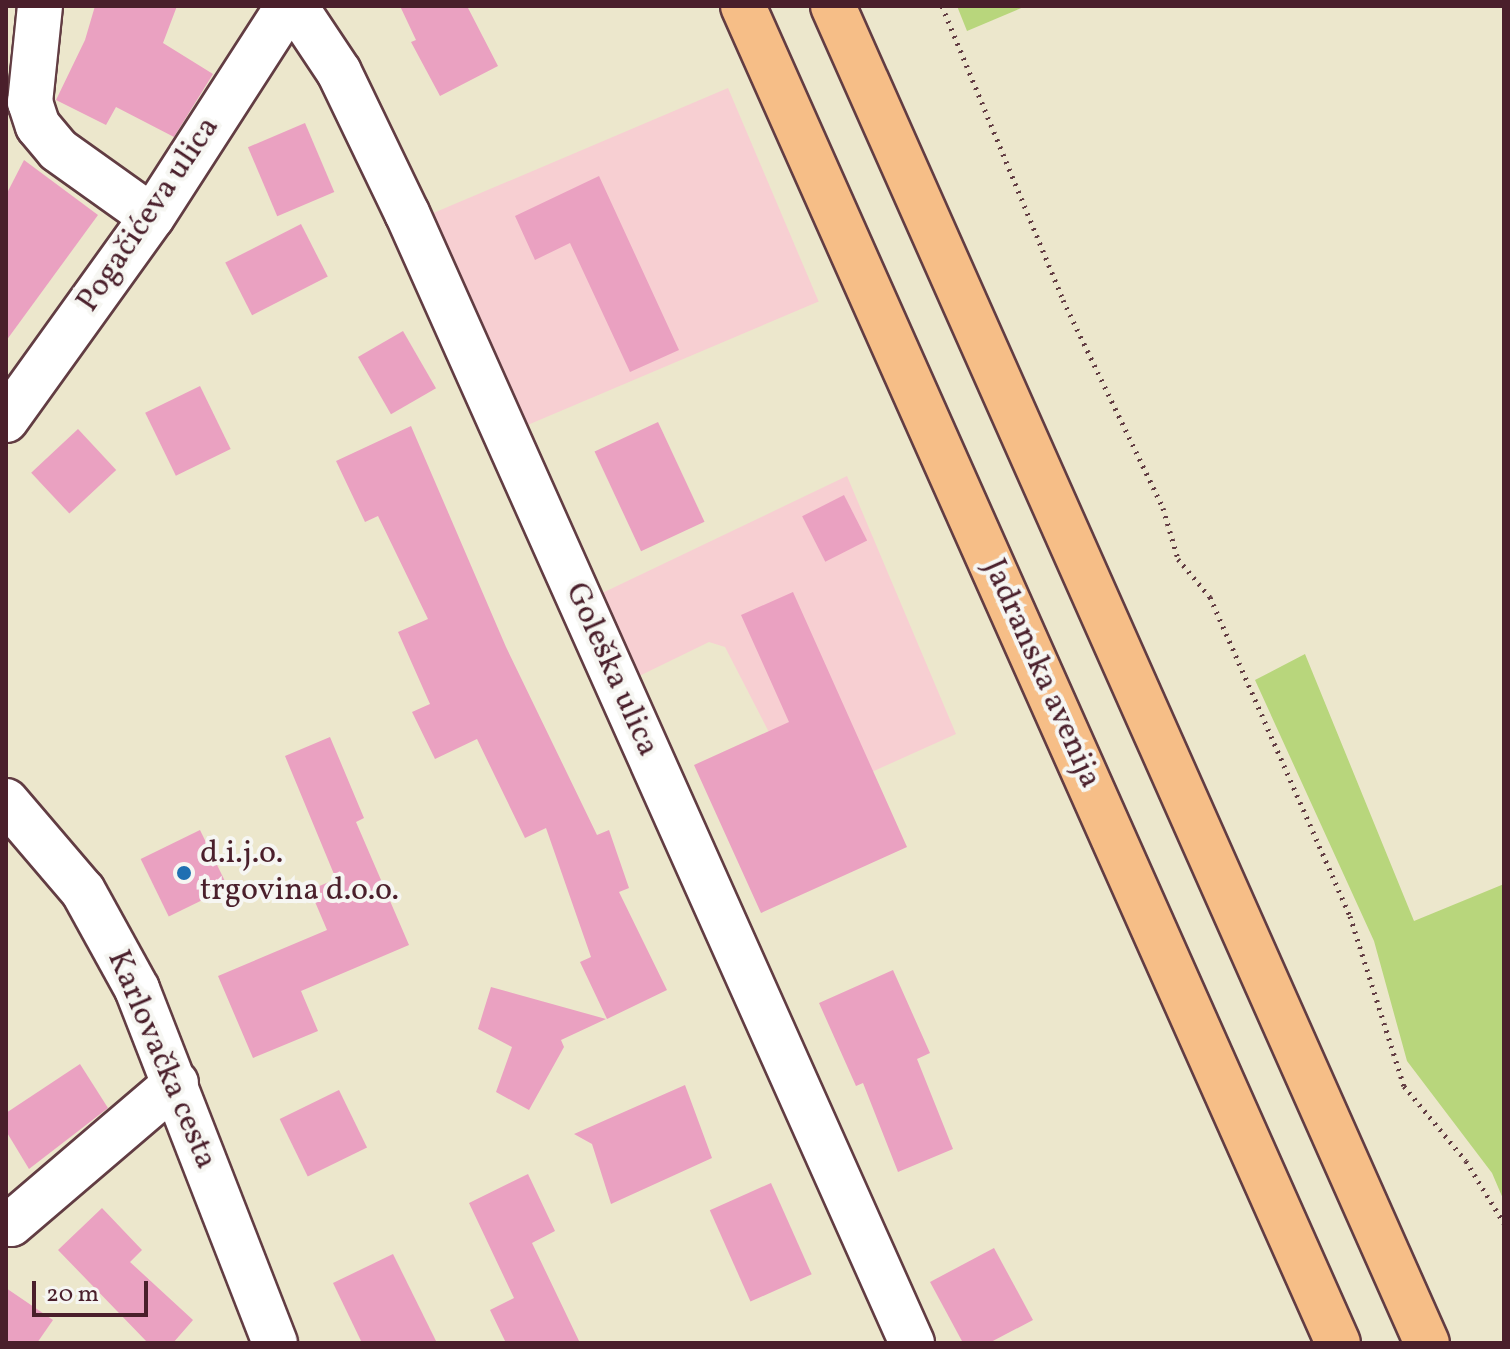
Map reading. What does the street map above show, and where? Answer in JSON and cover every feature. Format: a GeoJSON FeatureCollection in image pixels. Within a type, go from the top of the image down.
{"type":"FeatureCollection","features":[{"type":"Feature","properties":{"kind":"main road","name":"Jadranska avenija"},"geometry":{"type":"LineString","coordinates":[[743,6],[1338,1343]]}},
{"type":"Feature","properties":{"kind":"main road"},"geometry":{"type":"LineString","coordinates":[[833,6],[1427,1343]]}},
{"type":"Feature","properties":{"kind":"street"},"geometry":{"type":"LineString","coordinates":[[40,6],[30,102],[38,126],[58,150],[152,217]]}},
{"type":"Feature","properties":{"kind":"street","name":"Pogačićeva ulica"},"geometry":{"type":"LineString","coordinates":[[6,420],[152,217],[288,6]]}},
{"type":"Feature","properties":{"kind":"street","name":"Goleška ulica"},"geometry":{"type":"LineString","coordinates":[[295,6],[339,72],[407,213],[912,1343]]}},
{"type":"Feature","properties":{"kind":"street","name":"Karlovačka cesta"},"geometry":{"type":"LineString","coordinates":[[6,801],[83,891],[137,989],[275,1343]]}},
{"type":"Feature","properties":{"kind":"street"},"geometry":{"type":"LineString","coordinates":[[8,1226],[176,1083]]}},
{"type":"Feature","properties":{"kind":"path"},"geometry":{"type":"LineString","coordinates":[[942,6],[1063,300],[1163,508],[1178,559],[1210,597],[1350,916],[1404,1086],[1466,1161],[1504,1223]]}},
{"type":"Feature","properties":{"kind":"shaded area"},"geometry":{"type":"Polygon","coordinates":[[[728,88],[819,302],[516,430],[425,217],[728,88]]]}},
{"type":"Feature","properties":{"kind":"shaded area"},"geometry":{"type":"Polygon","coordinates":[[[847,476],[956,734],[805,802],[725,647],[709,642],[633,679],[596,596],[847,476]]]}},
{"type":"Feature","properties":{"kind":"green space"},"geometry":{"type":"Polygon","coordinates":[[[957,6],[1026,6],[967,31],[957,6]]]}},
{"type":"Feature","properties":{"kind":"green space"},"geometry":{"type":"Polygon","coordinates":[[[1305,654],[1414,921],[1504,884],[1504,1201],[1492,1173],[1407,1061],[1374,941],[1255,680],[1305,654]]]}},
{"type":"Feature","properties":{"kind":"building"},"geometry":{"type":"Polygon","coordinates":[[[95,6],[177,6],[163,43],[213,74],[174,137],[116,107],[106,125],[56,100],[85,40],[95,6]]]}},
{"type":"Feature","properties":{"kind":"building"},"geometry":{"type":"Polygon","coordinates":[[[400,6],[467,6],[498,66],[440,96],[411,42],[416,40],[400,6]]]}},
{"type":"Feature","properties":{"kind":"building"},"geometry":{"type":"Polygon","coordinates":[[[305,123],[334,192],[277,216],[248,147],[305,123]]]}},
{"type":"Feature","properties":{"kind":"building"},"geometry":{"type":"Polygon","coordinates":[[[24,160],[98,215],[6,341],[6,195],[24,160]]]}},
{"type":"Feature","properties":{"kind":"building"},"geometry":{"type":"Polygon","coordinates":[[[599,176],[679,350],[630,372],[570,243],[535,260],[515,216],[599,176]]]}},
{"type":"Feature","properties":{"kind":"building"},"geometry":{"type":"Polygon","coordinates":[[[301,224],[328,277],[252,315],[225,263],[301,224]]]}},
{"type":"Feature","properties":{"kind":"building"},"geometry":{"type":"Polygon","coordinates":[[[403,331],[436,388],[391,414],[358,357],[403,331]]]}},
{"type":"Feature","properties":{"kind":"building"},"geometry":{"type":"Polygon","coordinates":[[[200,386],[231,449],[176,476],[145,413],[200,386]]]}},
{"type":"Feature","properties":{"kind":"building"},"geometry":{"type":"Polygon","coordinates":[[[658,422],[704,522],[641,551],[595,452],[658,422]]]}},
{"type":"Feature","properties":{"kind":"building"},"geometry":{"type":"Polygon","coordinates":[[[411,426],[506,647],[597,835],[609,830],[629,888],[619,892],[667,990],[607,1019],[580,962],[591,957],[546,828],[525,838],[477,739],[435,759],[412,712],[430,704],[398,632],[428,619],[378,516],[365,522],[336,461],[411,426]]]}},
{"type":"Feature","properties":{"kind":"building"},"geometry":{"type":"Polygon","coordinates":[[[78,429],[116,470],[69,514],[31,473],[78,429]]]}},
{"type":"Feature","properties":{"kind":"building"},"geometry":{"type":"Polygon","coordinates":[[[844,495],[867,540],[825,562],[802,516],[844,495]]]}},
{"type":"Feature","properties":{"kind":"building"},"geometry":{"type":"Polygon","coordinates":[[[793,592],[907,847],[761,913],[694,765],[789,722],[741,615],[793,592]]]}},
{"type":"Feature","properties":{"kind":"building"},"geometry":{"type":"Polygon","coordinates":[[[330,737],[364,818],[356,822],[409,945],[301,991],[318,1031],[253,1058],[218,976],[327,930],[310,890],[336,879],[285,756],[330,737]]]}},
{"type":"Feature","properties":{"kind":"building","name":"d.i.j.o. trgovina d.o.o."},"geometry":{"type":"Polygon","coordinates":[[[200,830],[228,888],[169,916],[141,859],[200,830]]]}},
{"type":"Feature","properties":{"kind":"building"},"geometry":{"type":"Polygon","coordinates":[[[893,970],[930,1053],[917,1059],[953,1149],[898,1172],[863,1083],[856,1086],[819,1003],[893,970]]]}},
{"type":"Feature","properties":{"kind":"building"},"geometry":{"type":"Polygon","coordinates":[[[491,987],[606,1019],[561,1040],[564,1047],[529,1110],[496,1092],[512,1047],[478,1029],[491,987]]]}},
{"type":"Feature","properties":{"kind":"building"},"geometry":{"type":"Polygon","coordinates":[[[80,1064],[108,1108],[29,1169],[6,1131],[6,1113],[80,1064]]]}},
{"type":"Feature","properties":{"kind":"building"},"geometry":{"type":"Polygon","coordinates":[[[685,1085],[712,1158],[611,1204],[592,1144],[574,1134],[685,1085]]]}},
{"type":"Feature","properties":{"kind":"building"},"geometry":{"type":"Polygon","coordinates":[[[339,1090],[367,1148],[308,1176],[280,1119],[339,1090]]]}},
{"type":"Feature","properties":{"kind":"building"},"geometry":{"type":"Polygon","coordinates":[[[528,1174],[555,1231],[532,1243],[580,1343],[506,1343],[490,1310],[514,1298],[469,1203],[528,1174]]]}},
{"type":"Feature","properties":{"kind":"building"},"geometry":{"type":"Polygon","coordinates":[[[771,1183],[812,1274],[750,1302],[710,1210],[771,1183]]]}},
{"type":"Feature","properties":{"kind":"building"},"geometry":{"type":"Polygon","coordinates":[[[102,1208],[142,1250],[130,1262],[193,1320],[173,1343],[148,1343],[58,1250],[102,1208]]]}},
{"type":"Feature","properties":{"kind":"building"},"geometry":{"type":"Polygon","coordinates":[[[994,1248],[1033,1320],[989,1343],[963,1343],[930,1282],[994,1248]]]}},
{"type":"Feature","properties":{"kind":"building"},"geometry":{"type":"Polygon","coordinates":[[[393,1254],[437,1343],[362,1343],[333,1283],[393,1254]]]}},
{"type":"Feature","properties":{"kind":"building"},"geometry":{"type":"Polygon","coordinates":[[[6,1288],[53,1320],[37,1343],[6,1343],[6,1288]]]}},
{"type":"Feature","properties":{"kind":"place","name":"d.i.j.o. trgovina d.o.o."},"geometry":{"type":"Point","coordinates":[184,873]}}]}
